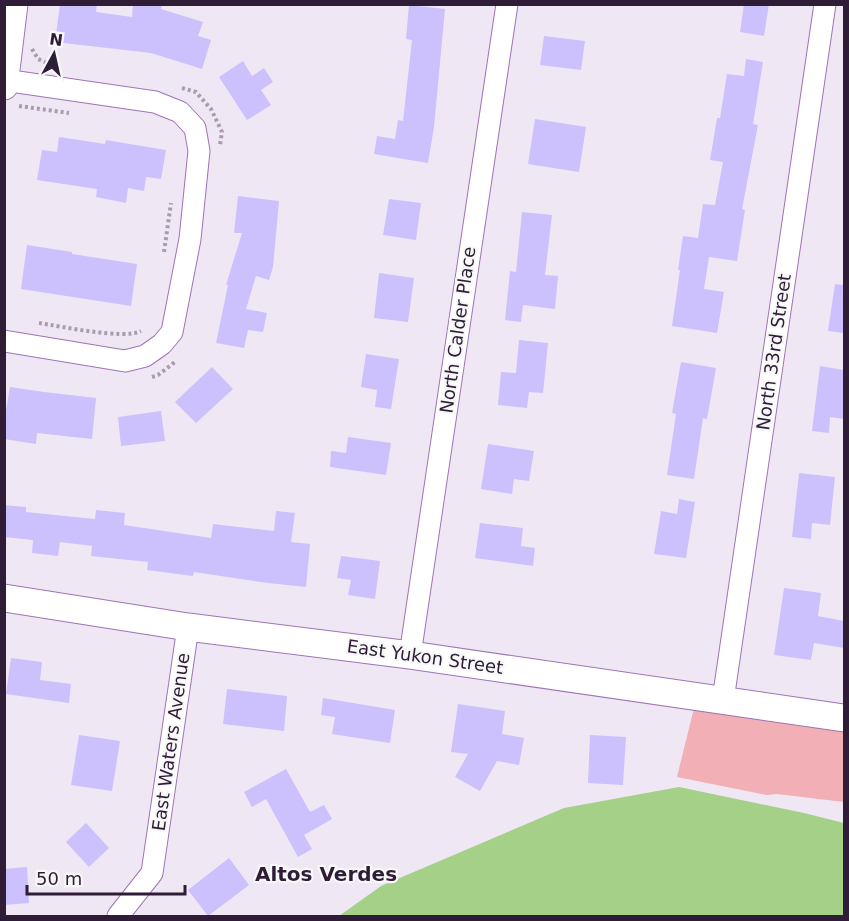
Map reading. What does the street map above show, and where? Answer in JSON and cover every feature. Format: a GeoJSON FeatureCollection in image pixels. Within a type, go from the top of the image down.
{"type":"FeatureCollection","features":[{"type":"Feature","properties":{"kind":"street"},"geometry":{"type":"LineString","coordinates":[[12,96],[5,80],[14,4]]}},
{"type":"Feature","properties":{"kind":"street","name":"North Calder Place"},"geometry":{"type":"LineString","coordinates":[[410,655],[507,4]]}},
{"type":"Feature","properties":{"kind":"street","name":"North 33rd Street"},"geometry":{"type":"LineString","coordinates":[[723,700],[825,4]]}},
{"type":"Feature","properties":{"kind":"street"},"geometry":{"type":"LineString","coordinates":[[4,341],[125,360],[145,356],[162,344],[172,332],[190,239],[199,151],[195,128],[180,112],[154,102],[5,80]]}},
{"type":"Feature","properties":{"kind":"street","name":"East Yukon Street"},"geometry":{"type":"LineString","coordinates":[[4,597],[188,627],[410,655],[844,718]]}},
{"type":"Feature","properties":{"kind":"street","name":"East Waters Avenue"},"geometry":{"type":"LineString","coordinates":[[118,916],[152,873],[188,627]]}},
{"type":"Feature","properties":{"kind":"path"},"geometry":{"type":"LineString","coordinates":[[31,49],[38,59],[54,67]]}},
{"type":"Feature","properties":{"kind":"path"},"geometry":{"type":"LineString","coordinates":[[175,87],[196,92],[211,109],[222,132],[220,152]]}},
{"type":"Feature","properties":{"kind":"path"},"geometry":{"type":"LineString","coordinates":[[12,96],[78,114]]}},
{"type":"Feature","properties":{"kind":"path"},"geometry":{"type":"LineString","coordinates":[[164,253],[171,198]]}},
{"type":"Feature","properties":{"kind":"path"},"geometry":{"type":"LineString","coordinates":[[39,323],[120,335],[135,334],[145,329]]}},
{"type":"Feature","properties":{"kind":"path"},"geometry":{"type":"LineString","coordinates":[[147,378],[158,375],[178,358]]}},
{"type":"Feature","properties":{"kind":"shaded area"},"geometry":{"type":"Polygon","coordinates":[[[694,708],[844,730],[844,802],[777,794],[767,795],[677,777],[694,708]]]}},
{"type":"Feature","properties":{"kind":"shaded area"},"geometry":{"type":"Polygon","coordinates":[[[679,787],[844,823],[844,916],[339,916],[381,886],[564,808],[679,787]]]}},
{"type":"Feature","properties":{"kind":"building"},"geometry":{"type":"Polygon","coordinates":[[[60,4],[97,4],[96,12],[132,17],[133,4],[162,4],[161,9],[203,22],[198,36],[211,40],[202,69],[151,53],[55,42],[60,4]]]}},
{"type":"Feature","properties":{"kind":"building"},"geometry":{"type":"Polygon","coordinates":[[[744,4],[769,4],[764,36],[740,32],[744,4]]]}},
{"type":"Feature","properties":{"kind":"building"},"geometry":{"type":"Polygon","coordinates":[[[409,5],[445,9],[434,127],[428,163],[374,154],[377,136],[395,139],[398,120],[403,121],[412,40],[406,39],[409,5]]]}},
{"type":"Feature","properties":{"kind":"building"},"geometry":{"type":"Polygon","coordinates":[[[544,36],[585,41],[581,70],[540,65],[544,36]]]}},
{"type":"Feature","properties":{"kind":"building"},"geometry":{"type":"Polygon","coordinates":[[[746,59],[763,62],[753,124],[758,125],[742,209],[745,210],[737,261],[709,257],[704,289],[724,292],[717,333],[672,326],[683,236],[698,238],[703,204],[715,205],[723,162],[710,160],[727,74],[744,76],[746,59]]]}},
{"type":"Feature","properties":{"kind":"building"},"geometry":{"type":"Polygon","coordinates":[[[243,61],[252,76],[264,68],[273,82],[261,90],[271,105],[247,120],[219,77],[243,61]]]}},
{"type":"Feature","properties":{"kind":"building"},"geometry":{"type":"Polygon","coordinates":[[[535,119],[586,127],[579,172],[528,164],[535,119]]]}},
{"type":"Feature","properties":{"kind":"building"},"geometry":{"type":"Polygon","coordinates":[[[59,137],[105,144],[106,140],[166,150],[161,179],[146,177],[144,191],[128,188],[126,203],[96,197],[97,189],[37,180],[42,150],[57,152],[59,137]]]}},
{"type":"Feature","properties":{"kind":"building"},"geometry":{"type":"Polygon","coordinates":[[[238,196],[279,201],[273,267],[269,280],[256,276],[246,309],[267,313],[263,332],[248,330],[244,348],[216,343],[228,285],[226,285],[242,233],[234,233],[238,196]]]}},
{"type":"Feature","properties":{"kind":"building"},"geometry":{"type":"Polygon","coordinates":[[[389,199],[421,203],[416,240],[383,235],[389,199]]]}},
{"type":"Feature","properties":{"kind":"building"},"geometry":{"type":"Polygon","coordinates":[[[522,212],[552,215],[545,275],[558,276],[555,309],[523,305],[521,322],[505,320],[510,271],[516,272],[522,212]]]}},
{"type":"Feature","properties":{"kind":"building"},"geometry":{"type":"Polygon","coordinates":[[[27,245],[137,264],[131,306],[21,289],[27,245]]]}},
{"type":"Feature","properties":{"kind":"building"},"geometry":{"type":"Polygon","coordinates":[[[379,273],[414,278],[408,322],[374,318],[379,273]]]}},
{"type":"Feature","properties":{"kind":"building"},"geometry":{"type":"Polygon","coordinates":[[[835,284],[844,285],[844,333],[828,331],[835,284]]]}},
{"type":"Feature","properties":{"kind":"building"},"geometry":{"type":"Polygon","coordinates":[[[519,340],[548,343],[543,393],[529,392],[527,408],[498,405],[501,372],[516,373],[519,340]]]}},
{"type":"Feature","properties":{"kind":"building"},"geometry":{"type":"Polygon","coordinates":[[[366,354],[399,359],[391,409],[375,407],[377,390],[361,387],[366,354]]]}},
{"type":"Feature","properties":{"kind":"building"},"geometry":{"type":"Polygon","coordinates":[[[681,362],[716,368],[707,419],[703,418],[694,479],[667,475],[676,414],[672,413],[681,362]]]}},
{"type":"Feature","properties":{"kind":"building"},"geometry":{"type":"Polygon","coordinates":[[[820,366],[844,370],[844,419],[830,417],[829,433],[812,431],[820,366]]]}},
{"type":"Feature","properties":{"kind":"building"},"geometry":{"type":"Polygon","coordinates":[[[212,367],[233,389],[196,423],[175,402],[212,367]]]}},
{"type":"Feature","properties":{"kind":"building"},"geometry":{"type":"Polygon","coordinates":[[[10,387],[96,398],[92,439],[37,433],[36,444],[4,439],[4,421],[10,387]]]}},
{"type":"Feature","properties":{"kind":"building"},"geometry":{"type":"Polygon","coordinates":[[[161,411],[165,441],[121,446],[118,417],[161,411]]]}},
{"type":"Feature","properties":{"kind":"building"},"geometry":{"type":"Polygon","coordinates":[[[348,437],[391,443],[386,475],[330,467],[331,451],[346,453],[348,437]]]}},
{"type":"Feature","properties":{"kind":"building"},"geometry":{"type":"Polygon","coordinates":[[[488,444],[534,451],[529,481],[514,479],[512,494],[481,489],[488,444]]]}},
{"type":"Feature","properties":{"kind":"building"},"geometry":{"type":"Polygon","coordinates":[[[799,473],[835,477],[830,525],[812,523],[811,539],[792,537],[799,473]]]}},
{"type":"Feature","properties":{"kind":"building"},"geometry":{"type":"Polygon","coordinates":[[[679,499],[695,502],[686,558],[654,554],[661,511],[677,514],[679,499]]]}},
{"type":"Feature","properties":{"kind":"building"},"geometry":{"type":"Polygon","coordinates":[[[4,505],[26,507],[26,512],[95,519],[96,510],[125,513],[124,525],[211,538],[213,524],[274,531],[276,511],[295,513],[291,542],[310,544],[306,587],[194,572],[193,576],[147,570],[148,562],[91,556],[92,546],[60,542],[58,556],[32,553],[33,540],[4,537],[4,505]]]}},
{"type":"Feature","properties":{"kind":"building"},"geometry":{"type":"Polygon","coordinates":[[[480,523],[523,528],[521,546],[535,548],[533,566],[475,558],[480,523]]]}},
{"type":"Feature","properties":{"kind":"building"},"geometry":{"type":"Polygon","coordinates":[[[341,556],[380,561],[375,599],[348,595],[351,580],[337,578],[341,556]]]}},
{"type":"Feature","properties":{"kind":"building"},"geometry":{"type":"Polygon","coordinates":[[[784,588],[821,593],[818,616],[844,621],[844,648],[814,643],[811,660],[774,655],[784,588]]]}},
{"type":"Feature","properties":{"kind":"building"},"geometry":{"type":"Polygon","coordinates":[[[11,658],[42,662],[40,680],[71,684],[69,703],[6,694],[11,658]]]}},
{"type":"Feature","properties":{"kind":"building"},"geometry":{"type":"Polygon","coordinates":[[[227,689],[287,696],[284,731],[223,724],[227,689]]]}},
{"type":"Feature","properties":{"kind":"building"},"geometry":{"type":"Polygon","coordinates":[[[323,698],[395,710],[390,743],[332,734],[335,717],[321,715],[323,698]]]}},
{"type":"Feature","properties":{"kind":"building"},"geometry":{"type":"Polygon","coordinates":[[[458,704],[505,711],[502,734],[524,738],[519,765],[497,761],[480,791],[455,777],[468,754],[451,752],[458,704]]]}},
{"type":"Feature","properties":{"kind":"building"},"geometry":{"type":"Polygon","coordinates":[[[79,735],[120,741],[112,791],[71,785],[79,735]]]}},
{"type":"Feature","properties":{"kind":"building"},"geometry":{"type":"Polygon","coordinates":[[[590,735],[626,737],[623,785],[588,783],[590,735]]]}},
{"type":"Feature","properties":{"kind":"building"},"geometry":{"type":"Polygon","coordinates":[[[286,769],[310,812],[324,805],[332,819],[304,835],[312,849],[298,857],[266,799],[252,807],[244,792],[286,769]]]}},
{"type":"Feature","properties":{"kind":"building"},"geometry":{"type":"Polygon","coordinates":[[[86,823],[109,848],[89,867],[66,842],[86,823]]]}},
{"type":"Feature","properties":{"kind":"building"},"geometry":{"type":"Polygon","coordinates":[[[229,858],[249,885],[208,916],[188,890],[229,858]]]}},
{"type":"Feature","properties":{"kind":"building"},"geometry":{"type":"Polygon","coordinates":[[[27,867],[29,903],[4,905],[4,869],[27,867]]]}},
{"type":"Feature","properties":{"kind":"district","name":"Altos Verdes"},"geometry":{"type":"Point","coordinates":[326,874]}}]}
